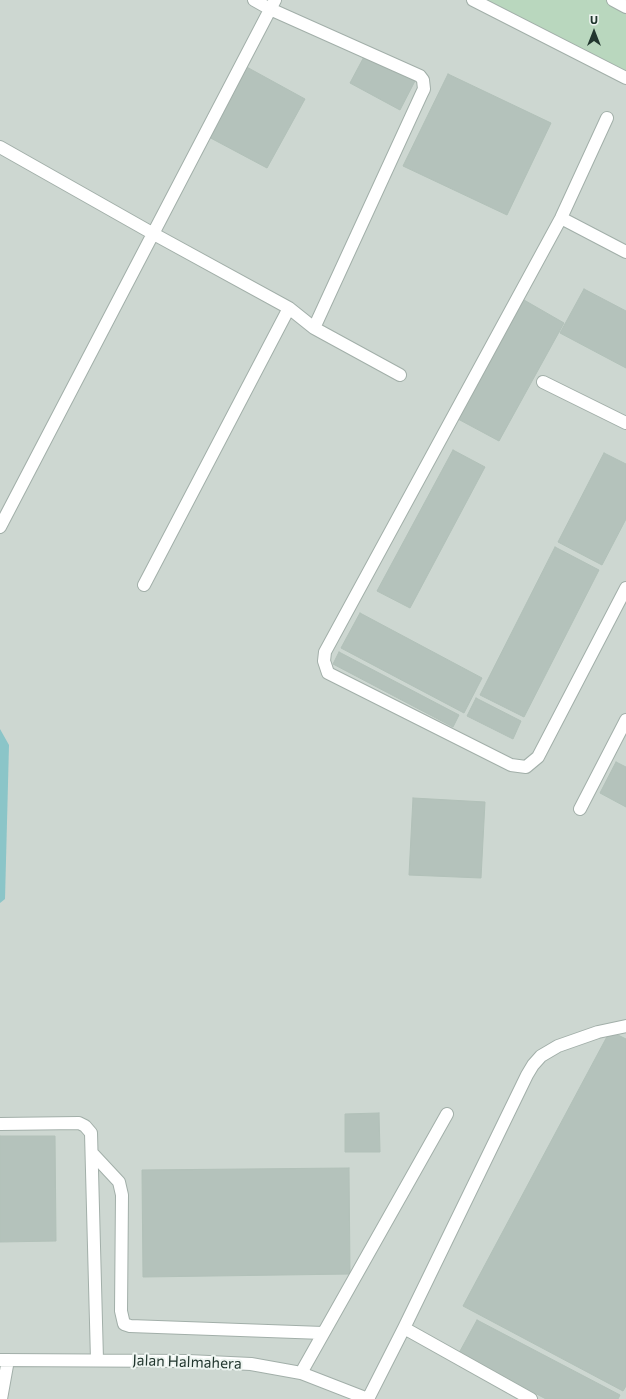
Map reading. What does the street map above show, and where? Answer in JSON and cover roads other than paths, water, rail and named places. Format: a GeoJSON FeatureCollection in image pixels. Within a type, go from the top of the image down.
{"type":"FeatureCollection","features":[{"type":"Feature","properties":{"kind":"street"},"geometry":{"type":"LineString","coordinates":[[254,0],[273,5],[420,76],[424,85],[424,89],[314,328]]}},
{"type":"Feature","properties":{"kind":"street"},"geometry":{"type":"LineString","coordinates":[[473,0],[626,78]]}},
{"type":"Feature","properties":{"kind":"street"},"geometry":{"type":"LineString","coordinates":[[613,0],[626,7]]}},
{"type":"Feature","properties":{"kind":"street"},"geometry":{"type":"LineString","coordinates":[[0,527],[152,233],[273,5]]}},
{"type":"Feature","properties":{"kind":"street"},"geometry":{"type":"LineString","coordinates":[[607,118],[561,218],[325,652],[324,661],[328,673],[511,765],[526,767],[538,757],[626,588]]}},
{"type":"Feature","properties":{"kind":"street"},"geometry":{"type":"LineString","coordinates":[[0,146],[152,233],[289,308],[314,328],[400,375]]}},
{"type":"Feature","properties":{"kind":"street"},"geometry":{"type":"LineString","coordinates":[[561,218],[626,252]]}},
{"type":"Feature","properties":{"kind":"street"},"geometry":{"type":"LineString","coordinates":[[144,585],[289,308]]}},
{"type":"Feature","properties":{"kind":"street"},"geometry":{"type":"LineString","coordinates":[[543,382],[626,423]]}},
{"type":"Feature","properties":{"kind":"street"},"geometry":{"type":"LineString","coordinates":[[580,809],[621,741],[626,720]]}},
{"type":"Feature","properties":{"kind":"street"},"geometry":{"type":"LineString","coordinates":[[368,1399],[527,1074],[533,1065],[541,1056],[558,1046],[598,1032],[626,1026]]}},
{"type":"Feature","properties":{"kind":"street"},"geometry":{"type":"LineString","coordinates":[[301,1373],[447,1114]]}},
{"type":"Feature","properties":{"kind":"street"},"geometry":{"type":"LineString","coordinates":[[0,1124],[79,1123],[86,1126],[91,1133],[97,1360]]}},
{"type":"Feature","properties":{"kind":"street"},"geometry":{"type":"LineString","coordinates":[[92,1153],[119,1182],[122,1195],[121,1311],[124,1324],[130,1326],[323,1333]]}},
{"type":"Feature","properties":{"kind":"street"},"geometry":{"type":"LineString","coordinates":[[404,1328],[531,1399]]}},
{"type":"Feature","properties":{"kind":"street"},"geometry":{"type":"LineString","coordinates":[[0,1399],[4,1360]]}},
{"type":"Feature","properties":{"kind":"street","name":"Jalan Halmahera"},"geometry":{"type":"LineString","coordinates":[[4,1360],[188,1361],[251,1364],[301,1373],[368,1399]]}},
{"type":"Feature","properties":{"kind":"water"},"geometry":{"type":"Polygon","coordinates":[[[0,729],[9,745],[5,899],[0,903],[0,729]]]}}]}
